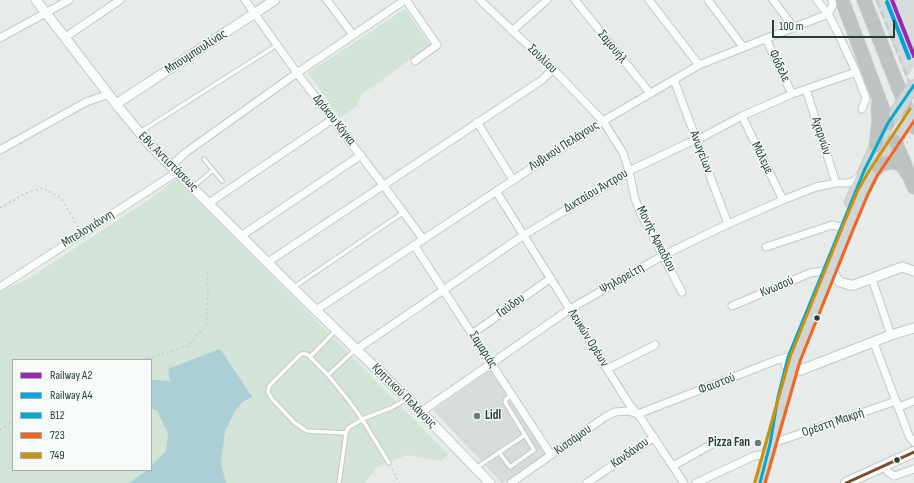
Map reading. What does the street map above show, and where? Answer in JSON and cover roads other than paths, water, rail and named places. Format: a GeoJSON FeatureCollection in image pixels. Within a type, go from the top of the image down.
{"type":"FeatureCollection","features":[{"type":"Feature","properties":{"kind":"highway"},"geometry":{"type":"LineString","coordinates":[[842,0],[874,87],[879,113],[876,146]]}},
{"type":"Feature","properties":{"kind":"highway"},"geometry":{"type":"LineString","coordinates":[[864,0],[906,135],[908,174]]}},
{"type":"Feature","properties":{"kind":"highway"},"geometry":{"type":"LineString","coordinates":[[874,87],[892,118]]}},
{"type":"Feature","properties":{"kind":"highway"},"geometry":{"type":"LineString","coordinates":[[878,167],[884,163],[894,162],[903,166],[914,187]]}},
{"type":"Feature","properties":{"kind":"main road"},"geometry":{"type":"LineString","coordinates":[[828,269],[841,227],[864,171],[892,118],[914,85]]}},
{"type":"Feature","properties":{"kind":"main road"},"geometry":{"type":"LineString","coordinates":[[760,483],[770,444],[778,397],[828,269],[863,192],[878,167],[906,135],[914,112]]}},
{"type":"Feature","properties":{"kind":"main road"},"geometry":{"type":"LineString","coordinates":[[892,118],[906,135]]}},
{"type":"Feature","properties":{"kind":"main road"},"geometry":{"type":"LineString","coordinates":[[851,482],[914,452]]}},
{"type":"Feature","properties":{"kind":"street","name":"Εθν. Αντιστάσεως"},"geometry":{"type":"LineString","coordinates":[[36,0],[139,133],[316,310]]}},
{"type":"Feature","properties":{"kind":"street"},"geometry":{"type":"LineString","coordinates":[[0,38],[69,0]]}},
{"type":"Feature","properties":{"kind":"street"},"geometry":{"type":"LineString","coordinates":[[64,38],[120,0]]}},
{"type":"Feature","properties":{"kind":"street","name":"Δράκου Κόγκα"},"geometry":{"type":"LineString","coordinates":[[245,0],[297,73],[361,155],[423,239]]}},
{"type":"Feature","properties":{"kind":"street","name":"Μπουμπουλίνας"},"geometry":{"type":"LineString","coordinates":[[116,104],[276,0]]}},
{"type":"Feature","properties":{"kind":"street"},"geometry":{"type":"LineString","coordinates":[[327,0],[353,35]]}},
{"type":"Feature","properties":{"kind":"street"},"geometry":{"type":"LineString","coordinates":[[405,0],[437,45],[414,60]]}},
{"type":"Feature","properties":{"kind":"street","name":"Μπελογιάννη"},"geometry":{"type":"LineString","coordinates":[[0,287],[81,233],[139,197],[174,169],[185,153],[297,73],[405,0]]}},
{"type":"Feature","properties":{"kind":"street","name":"Σουλίου"},"geometry":{"type":"LineString","coordinates":[[480,0],[553,69],[603,121]]}},
{"type":"Feature","properties":{"kind":"street"},"geometry":{"type":"LineString","coordinates":[[512,31],[547,0]]}},
{"type":"Feature","properties":{"kind":"street","name":"Σαμουήλ"},"geometry":{"type":"LineString","coordinates":[[575,0],[650,94]]}},
{"type":"Feature","properties":{"kind":"street"},"geometry":{"type":"LineString","coordinates":[[649,0],[699,65]]}},
{"type":"Feature","properties":{"kind":"street"},"geometry":{"type":"LineString","coordinates":[[708,0],[744,47]]}},
{"type":"Feature","properties":{"kind":"street"},"geometry":{"type":"LineString","coordinates":[[773,0],[794,28]]}},
{"type":"Feature","properties":{"kind":"street"},"geometry":{"type":"LineString","coordinates":[[817,0],[828,14],[856,72],[866,98],[862,108]]}},
{"type":"Feature","properties":{"kind":"street"},"geometry":{"type":"LineString","coordinates":[[828,14],[833,5],[832,0]]}},
{"type":"Feature","properties":{"kind":"street","name":"Λυβικού Πελάγους"},"geometry":{"type":"LineString","coordinates":[[316,310],[603,121],[699,65],[828,14]]}},
{"type":"Feature","properties":{"kind":"street","name":"Φόδελε"},"geometry":{"type":"LineString","coordinates":[[766,39],[792,94]]}},
{"type":"Feature","properties":{"kind":"street"},"geometry":{"type":"LineString","coordinates":[[268,262],[542,80],[553,69]]}},
{"type":"Feature","properties":{"kind":"street","name":"Δικταίου Άντρου"},"geometry":{"type":"LineString","coordinates":[[356,349],[524,235],[616,180],[628,171],[697,140],[742,116],[792,94],[856,72]]}},
{"type":"Feature","properties":{"kind":"street","name":"Ανωγείων"},"geometry":{"type":"LineString","coordinates":[[674,80],[728,224]]}},
{"type":"Feature","properties":{"kind":"street","name":"Αχαρνών"},"geometry":{"type":"LineString","coordinates":[[806,89],[838,183]]}},
{"type":"Feature","properties":{"kind":"street"},"geometry":{"type":"LineString","coordinates":[[0,150],[86,102],[109,94]]}},
{"type":"Feature","properties":{"kind":"street","name":"Μάλεμε"},"geometry":{"type":"LineString","coordinates":[[742,116],[783,200]]}},
{"type":"Feature","properties":{"kind":"street"},"geometry":{"type":"LineString","coordinates":[[209,203],[333,119]]}},
{"type":"Feature","properties":{"kind":"street","name":"Μονής Αρκαδίου"},"geometry":{"type":"LineString","coordinates":[[603,121],[622,153],[635,199],[641,214],[648,229],[664,255],[682,292]]}},
{"type":"Feature","properties":{"kind":"street"},"geometry":{"type":"LineString","coordinates":[[477,122],[513,180]]}},
{"type":"Feature","properties":{"kind":"street"},"geometry":{"type":"LineString","coordinates":[[242,236],[361,155]]}},
{"type":"Feature","properties":{"kind":"street","name":"Ψηλορείτη"},"geometry":{"type":"LineString","coordinates":[[421,412],[570,309],[664,255],[728,224],[816,187],[854,181],[864,171]]}},
{"type":"Feature","properties":{"kind":"street"},"geometry":{"type":"LineString","coordinates":[[838,183],[846,186],[850,191],[850,204]]}},
{"type":"Feature","properties":{"kind":"street","name":"Λευκών Ορέων"},"geometry":{"type":"LineString","coordinates":[[496,191],[629,404],[638,414],[684,483]]}},
{"type":"Feature","properties":{"kind":"street"},"geometry":{"type":"LineString","coordinates":[[766,247],[832,225],[841,227]]}},
{"type":"Feature","properties":{"kind":"street","name":"Σαμαριάς"},"geometry":{"type":"LineString","coordinates":[[414,245],[551,455]]}},
{"type":"Feature","properties":{"kind":"street"},"geometry":{"type":"LineString","coordinates":[[828,269],[834,273],[836,278],[845,284],[854,285],[902,268],[914,271]]}},
{"type":"Feature","properties":{"kind":"street","name":"Κνωσού"},"geometry":{"type":"LineString","coordinates":[[732,306],[810,273],[828,269]]}},
{"type":"Feature","properties":{"kind":"street","name":"Γαύδου"},"geometry":{"type":"LineString","coordinates":[[472,334],[550,278]]}},
{"type":"Feature","properties":{"kind":"street"},"geometry":{"type":"LineString","coordinates":[[872,279],[891,335]]}},
{"type":"Feature","properties":{"kind":"street","name":"Κρητικού Πελάγους"},"geometry":{"type":"LineString","coordinates":[[316,310],[408,399],[490,483]]}},
{"type":"Feature","properties":{"kind":"street"},"geometry":{"type":"LineString","coordinates":[[791,362],[797,370],[804,369],[874,343],[891,335],[913,331]]}},
{"type":"Feature","properties":{"kind":"street"},"geometry":{"type":"LineString","coordinates":[[874,343],[909,436],[914,442]]}},
{"type":"Feature","properties":{"kind":"street"},"geometry":{"type":"LineString","coordinates":[[607,369],[655,345]]}},
{"type":"Feature","properties":{"kind":"street","name":"Φαιστού"},"geometry":{"type":"LineString","coordinates":[[638,414],[777,360],[791,362]]}},
{"type":"Feature","properties":{"kind":"street","name":"Ορέστη Μακρή"},"geometry":{"type":"LineString","coordinates":[[770,444],[898,404],[914,401]]}},
{"type":"Feature","properties":{"kind":"street","name":"Κισσάμου"},"geometry":{"type":"LineString","coordinates":[[512,483],[605,417],[616,412],[638,414]]}},
{"type":"Feature","properties":{"kind":"street","name":"Κανδάνου"},"geometry":{"type":"LineString","coordinates":[[587,483],[654,437]]}},
{"type":"Feature","properties":{"kind":"street"},"geometry":{"type":"LineString","coordinates":[[672,466],[714,443]]}},
{"type":"Feature","properties":{"kind":"street"},"geometry":{"type":"LineString","coordinates":[[701,482],[754,456],[767,456]]}},
{"type":"Feature","properties":{"kind":"street"},"geometry":{"type":"LineString","coordinates":[[885,466],[888,472],[894,476],[903,474],[914,468]]}},
{"type":"Feature","properties":{"kind":"lane"},"geometry":{"type":"LineString","coordinates":[[139,133],[277,45]]}},
{"type":"Feature","properties":{"kind":"lane"},"geometry":{"type":"LineString","coordinates":[[204,159],[222,181]]}},
{"type":"Feature","properties":{"kind":"lane"},"geometry":{"type":"LineString","coordinates":[[192,187],[213,170]]}},
{"type":"Feature","properties":{"kind":"lane"},"geometry":{"type":"LineString","coordinates":[[293,288],[404,212]]}},
{"type":"Feature","properties":{"kind":"lane"},"geometry":{"type":"LineString","coordinates":[[310,357],[337,330]]}},
{"type":"Feature","properties":{"kind":"lane"},"geometry":{"type":"LineString","coordinates":[[328,375],[356,349]]}},
{"type":"Feature","properties":{"kind":"lane"},"geometry":{"type":"LineString","coordinates":[[346,433],[307,431],[296,423],[272,399],[268,392],[269,386],[301,354],[304,353],[310,357],[328,375],[362,419],[389,464]]}},
{"type":"Feature","properties":{"kind":"lane"},"geometry":{"type":"LineString","coordinates":[[499,452],[510,467],[534,452],[534,449],[505,402],[506,399],[512,395]]}},
{"type":"Feature","properties":{"kind":"lane"},"geometry":{"type":"LineString","coordinates":[[339,483],[346,433],[353,425],[362,419],[391,408],[408,399]]}},
{"type":"Feature","properties":{"kind":"lane"},"geometry":{"type":"LineString","coordinates":[[476,468],[525,435]]}},
{"type":"Feature","properties":{"kind":"water"},"geometry":{"type":"Polygon","coordinates":[[[220,349],[252,397],[242,402],[235,411],[225,431],[221,464],[226,483],[129,483],[146,471],[152,471],[152,465],[166,451],[168,433],[157,411],[152,408],[152,380],[170,381],[168,369],[220,349]]]}},
{"type":"Feature","properties":{"kind":"railway"},"geometry":{"type":"LineString","coordinates":[[877,0],[914,94]]}},
{"type":"Feature","properties":{"kind":"rail line","name":"A2"},"geometry":{"type":"LineString","coordinates":[[892,0],[914,56]]}},
{"type":"Feature","properties":{"kind":"rail line","name":"A4"},"geometry":{"type":"LineString","coordinates":[[887,2],[909,58]]}},
{"type":"Feature","properties":{"kind":"place","name":"Lidl"},"geometry":{"type":"Point","coordinates":[477,416]}},
{"type":"Feature","properties":{"kind":"place","name":"Pizza Fan"},"geometry":{"type":"Point","coordinates":[758,443]}}]}
